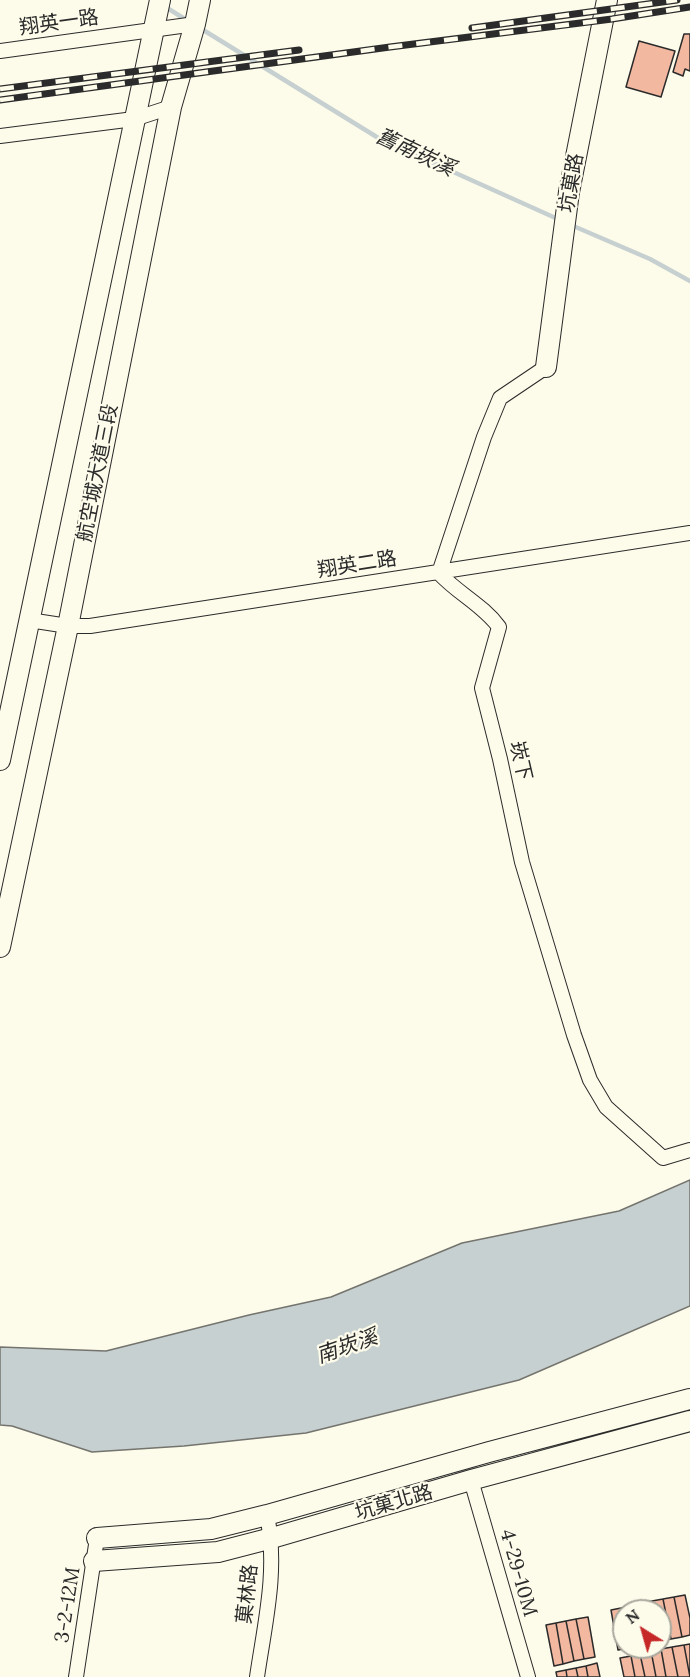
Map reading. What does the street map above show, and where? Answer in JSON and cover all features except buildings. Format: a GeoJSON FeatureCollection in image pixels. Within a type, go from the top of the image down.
{"type":"FeatureCollection","features":[{"type":"Feature","properties":{"kind":"street","name":"航空城大道三段"},"geometry":{"type":"LineString","coordinates":[[0,760],[160,0]]}},
{"type":"Feature","properties":{"kind":"street","name":"航空城大道三段"},"geometry":{"type":"LineString","coordinates":[[0,947],[68,626],[171,107],[200,0]]}},
{"type":"Feature","properties":{"kind":"street","name":"坑菓路"},"geometry":{"type":"LineString","coordinates":[[546,368],[569,192],[607,0]]}},
{"type":"Feature","properties":{"kind":"street","name":"翔英一路"},"geometry":{"type":"LineString","coordinates":[[0,51],[195,24]]}},
{"type":"Feature","properties":{"kind":"street"},"geometry":{"type":"LineString","coordinates":[[0,136],[134,119],[171,107]]}},
{"type":"Feature","properties":{"kind":"street"},"geometry":{"type":"LineString","coordinates":[[439,573],[484,437],[500,398],[546,368]]}},
{"type":"Feature","properties":{"kind":"street","name":"翔英二路"},"geometry":{"type":"LineString","coordinates":[[29,620],[68,626],[90,626],[690,533]]}},
{"type":"Feature","properties":{"kind":"street","name":"崁下"},"geometry":{"type":"LineString","coordinates":[[439,573],[451,586],[492,617],[499,627],[482,688],[522,862],[574,1035],[590,1080],[606,1107],[663,1158],[690,1150]]}},
{"type":"Feature","properties":{"kind":"street","name":"坑菓北路"},"geometry":{"type":"LineString","coordinates":[[97,1538],[211,1529],[690,1399]]}},
{"type":"Feature","properties":{"kind":"street","name":"坑菓北路"},"geometry":{"type":"LineString","coordinates":[[94,1561],[218,1552],[690,1421]]}},
{"type":"Feature","properties":{"kind":"street","name":"4-29-10M"},"geometry":{"type":"LineString","coordinates":[[471,1480],[528,1677]]}},
{"type":"Feature","properties":{"kind":"street","name":"菓林路"},"geometry":{"type":"LineString","coordinates":[[257,1677],[273,1576],[272,1538],[267,1515]]}},
{"type":"Feature","properties":{"kind":"street","name":"3-2-12M"},"geometry":{"type":"LineString","coordinates":[[76,1677],[97,1538]]}},
{"type":"Feature","properties":{"kind":"water","name":"南崁溪"},"geometry":{"type":"Polygon","coordinates":[[[690,1180],[690,1306],[519,1380],[306,1433],[184,1446],[92,1452],[12,1426],[0,1425],[0,1347],[106,1351],[331,1297],[462,1243],[619,1211],[690,1180]]]}},
{"type":"Feature","properties":{"kind":"waterway","name":"舊南崁溪"},"geometry":{"type":"LineString","coordinates":[[164,6],[188,21]]}},
{"type":"Feature","properties":{"kind":"waterway","name":"舊南崁溪"},"geometry":{"type":"LineString","coordinates":[[200,28],[380,139],[560,220]]}},
{"type":"Feature","properties":{"kind":"waterway","name":"舊南崁溪"},"geometry":{"type":"LineString","coordinates":[[571,225],[650,259],[690,281]]}},
{"type":"Feature","properties":{"kind":"railway"},"geometry":{"type":"LineString","coordinates":[[472,28],[677,0]]}},
{"type":"Feature","properties":{"kind":"railway"},"geometry":{"type":"LineString","coordinates":[[0,100],[690,7]]}},
{"type":"Feature","properties":{"kind":"railway"},"geometry":{"type":"LineString","coordinates":[[0,89],[299,50]]}}]}
